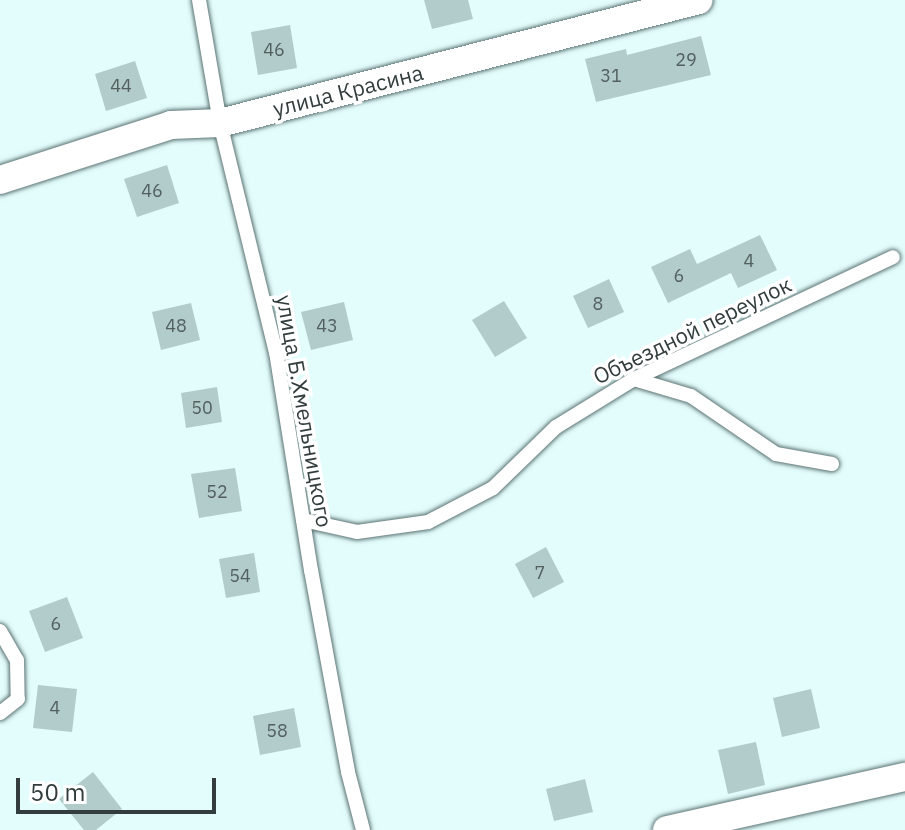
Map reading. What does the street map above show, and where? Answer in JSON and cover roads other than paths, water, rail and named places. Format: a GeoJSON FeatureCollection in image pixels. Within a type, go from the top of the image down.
{"type":"FeatureCollection","features":[{"type":"Feature","properties":{"kind":"street","name":"улица Красина"},"geometry":{"type":"LineString","coordinates":[[0,180],[171,125],[220,123],[698,0]]}},
{"type":"Feature","properties":{"kind":"street"},"geometry":{"type":"LineString","coordinates":[[667,830],[905,777]]}},
{"type":"Feature","properties":{"kind":"lane","name":"улица Б.Хмельницкого"},"geometry":{"type":"LineString","coordinates":[[199,0],[220,123],[276,352],[345,756],[363,830]]}},
{"type":"Feature","properties":{"kind":"lane","name":"Объездной переулок"},"geometry":{"type":"LineString","coordinates":[[303,520],[357,532],[428,522],[493,488],[556,427],[634,379],[893,257]]}},
{"type":"Feature","properties":{"kind":"lane"},"geometry":{"type":"LineString","coordinates":[[634,379],[691,396],[776,454],[832,464]]}},
{"type":"Feature","properties":{"kind":"lane"},"geometry":{"type":"LineString","coordinates":[[0,631],[17,660],[18,699],[0,713]]}}]}
